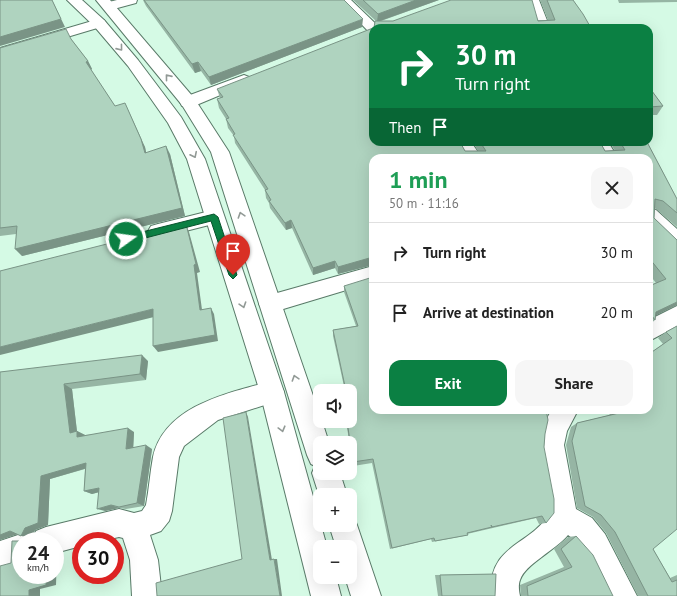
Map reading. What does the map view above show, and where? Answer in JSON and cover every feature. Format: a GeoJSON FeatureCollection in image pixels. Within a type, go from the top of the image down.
{"type":"FeatureCollection","features":[{"type":"Feature","properties":{"kind":"main road"},"geometry":{"type":"LineString","coordinates":[[74,0],[104,10],[188,102],[220,152],[314,436]]}},
{"type":"Feature","properties":{"kind":"main road"},"geometry":{"type":"LineString","coordinates":[[104,10],[132,64],[175,121],[196,159],[272,392],[313,549]]}},
{"type":"Feature","properties":{"kind":"main road"},"geometry":{"type":"LineString","coordinates":[[345,532],[366,596]]}},
{"type":"Feature","properties":{"kind":"main road"},"geometry":{"type":"LineString","coordinates":[[322,584],[326,596]]}},
{"type":"Feature","properties":{"kind":"street"},"geometry":{"type":"LineString","coordinates":[[0,52],[130,0]]}},
{"type":"Feature","properties":{"kind":"street"},"geometry":{"type":"LineString","coordinates":[[344,0],[369,29]]}},
{"type":"Feature","properties":{"kind":"street"},"geometry":{"type":"LineString","coordinates":[[533,0],[542,24]]}},
{"type":"Feature","properties":{"kind":"street"},"geometry":{"type":"LineString","coordinates":[[188,102],[254,76]]}},
{"type":"Feature","properties":{"kind":"street"},"geometry":{"type":"LineString","coordinates":[[137,236],[214,217]]}},
{"type":"Feature","properties":{"kind":"street"},"geometry":{"type":"LineString","coordinates":[[653,219],[677,241]]}},
{"type":"Feature","properties":{"kind":"street"},"geometry":{"type":"LineString","coordinates":[[270,304],[369,275]]}},
{"type":"Feature","properties":{"kind":"street"},"geometry":{"type":"LineString","coordinates":[[653,329],[677,315]]}},
{"type":"Feature","properties":{"kind":"street"},"geometry":{"type":"LineString","coordinates":[[64,537],[119,523],[134,527],[152,521],[159,511],[166,456],[175,437],[211,410],[272,392]]}},
{"type":"Feature","properties":{"kind":"street"},"geometry":{"type":"LineString","coordinates":[[505,596],[503,587],[510,567],[555,530],[562,516],[561,493],[551,455],[553,429],[563,414]]}},
{"type":"Feature","properties":{"kind":"street"},"geometry":{"type":"LineString","coordinates":[[562,516],[582,528],[595,544],[622,596]]}},
{"type":"Feature","properties":{"kind":"street"},"geometry":{"type":"LineString","coordinates":[[134,527],[144,560],[147,596]]}},
{"type":"Feature","properties":{"kind":"street"},"geometry":{"type":"LineString","coordinates":[[0,555],[12,551]]}},
{"type":"Feature","properties":{"kind":"building"},"geometry":{"type":"Polygon","coordinates":[[[0,0],[52,0],[61,19],[0,37],[0,0]]]}},
{"type":"Feature","properties":{"kind":"building"},"geometry":{"type":"Polygon","coordinates":[[[144,0],[344,0],[363,19],[209,77],[198,62],[192,64],[144,0]]]}},
{"type":"Feature","properties":{"kind":"building"},"geometry":{"type":"Polygon","coordinates":[[[363,0],[416,0],[378,14],[363,0]]]}},
{"type":"Feature","properties":{"kind":"building"},"geometry":{"type":"Polygon","coordinates":[[[451,0],[532,0],[538,21],[555,20],[547,0],[573,0],[589,24],[375,24],[375,21],[393,21],[451,0]]]}},
{"type":"Feature","properties":{"kind":"building"},"geometry":{"type":"Polygon","coordinates":[[[66,29],[71,39],[88,61],[86,62],[115,106],[125,103],[141,139],[145,153],[166,146],[182,208],[15,249],[17,226],[0,228],[0,48],[66,29]]]}},
{"type":"Feature","properties":{"kind":"building"},"geometry":{"type":"Polygon","coordinates":[[[369,30],[369,146],[462,146],[465,151],[486,151],[483,146],[602,146],[605,151],[625,150],[622,146],[649,146],[677,199],[677,213],[663,201],[655,199],[654,218],[677,240],[677,302],[656,312],[655,320],[653,317],[653,284],[666,279],[653,263],[653,154],[369,154],[369,258],[338,267],[335,261],[313,268],[291,220],[285,223],[269,201],[271,200],[265,190],[268,189],[233,135],[235,134],[226,119],[229,118],[217,99],[223,97],[217,89],[369,30]]]}},
{"type":"Feature","properties":{"kind":"building"},"geometry":{"type":"Polygon","coordinates":[[[653,92],[663,106],[653,107],[653,92]]]}},
{"type":"Feature","properties":{"kind":"building"},"geometry":{"type":"Polygon","coordinates":[[[186,224],[196,264],[194,265],[200,310],[211,308],[215,335],[153,346],[153,309],[0,347],[0,271],[186,224]]]}},
{"type":"Feature","properties":{"kind":"building"},"geometry":{"type":"Polygon","coordinates":[[[369,278],[369,414],[547,414],[548,420],[544,447],[554,499],[554,513],[546,523],[542,516],[467,533],[468,535],[435,541],[434,538],[392,548],[373,459],[357,461],[357,436],[349,436],[348,428],[357,428],[357,384],[345,384],[333,330],[358,326],[344,286],[369,278]]]}},
{"type":"Feature","properties":{"kind":"building"},"geometry":{"type":"Polygon","coordinates":[[[677,326],[677,529],[653,549],[672,582],[677,580],[677,596],[648,596],[615,532],[601,515],[585,506],[572,441],[577,423],[615,414],[653,414],[653,351],[672,338],[666,332],[677,326]]]}},
{"type":"Feature","properties":{"kind":"building"},"geometry":{"type":"Polygon","coordinates":[[[142,355],[140,374],[64,384],[70,433],[77,431],[77,437],[128,428],[126,449],[146,445],[137,503],[119,507],[111,505],[97,509],[99,488],[84,491],[86,463],[41,476],[38,523],[25,528],[23,532],[10,531],[0,535],[0,372],[142,355]]]}},
{"type":"Feature","properties":{"kind":"building"},"geometry":{"type":"Polygon","coordinates":[[[246,412],[270,560],[274,559],[280,596],[157,596],[156,583],[242,559],[223,418],[246,412]]]}},
{"type":"Feature","properties":{"kind":"building"},"geometry":{"type":"Polygon","coordinates":[[[576,536],[593,555],[613,596],[528,596],[527,586],[572,567],[561,549],[576,536]]]}},
{"type":"Feature","properties":{"kind":"building"},"geometry":{"type":"Polygon","coordinates":[[[12,541],[12,584],[46,585],[29,590],[29,596],[0,596],[0,566],[11,563],[12,541]]]}},
{"type":"Feature","properties":{"kind":"building"},"geometry":{"type":"Polygon","coordinates":[[[496,574],[495,596],[442,596],[440,575],[496,574]]]}},
{"type":"Feature","properties":{"kind":"route"},"geometry":{"type":"LineString","coordinates":[[126,239],[214,217],[233,275]]}}]}
